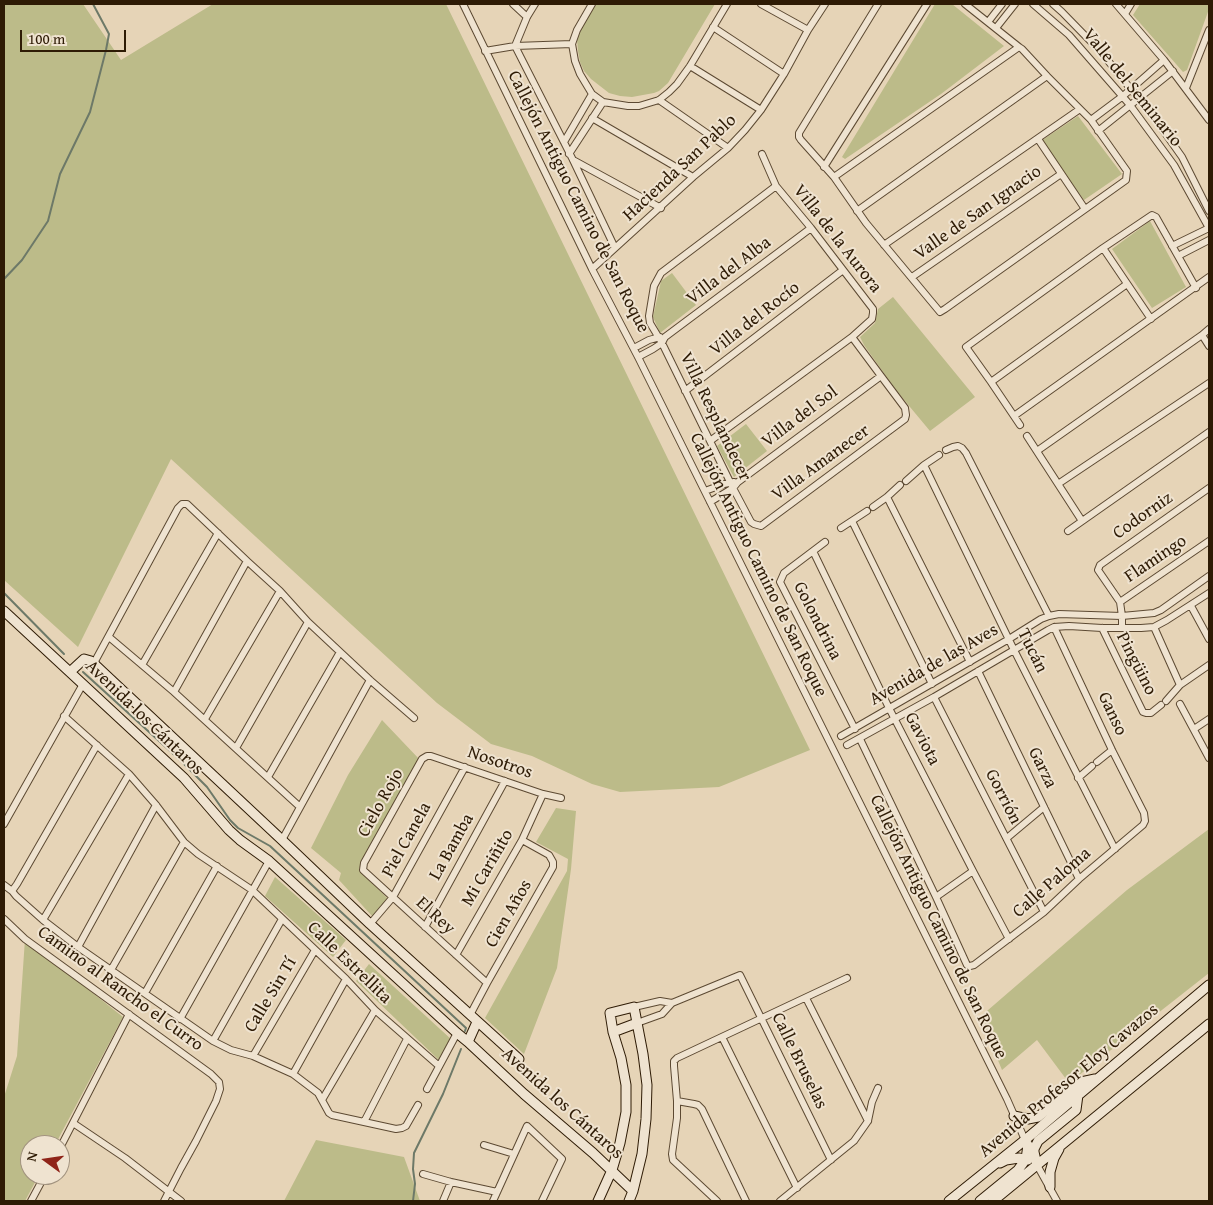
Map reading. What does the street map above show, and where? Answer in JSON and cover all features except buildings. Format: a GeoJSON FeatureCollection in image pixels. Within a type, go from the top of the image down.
{"type":"FeatureCollection","features":[{"type":"Feature","properties":{"kind":"street","name":"Callejón Antiguo Camino de San Roque"},"geometry":{"type":"LineString","coordinates":[[462,4],[592,269],[634,348],[1003,1090],[1025,1140]]}},
{"type":"Feature","properties":{"kind":"street"},"geometry":{"type":"LineString","coordinates":[[513,4],[527,17]]}},
{"type":"Feature","properties":{"kind":"street"},"geometry":{"type":"LineString","coordinates":[[535,4],[527,17],[515,46],[615,248]]}},
{"type":"Feature","properties":{"kind":"street"},"geometry":{"type":"LineString","coordinates":[[592,4],[577,30],[572,44],[575,61],[580,74],[592,94],[603,102],[628,106],[639,106],[659,100],[677,84],[727,4]]}},
{"type":"Feature","properties":{"kind":"street"},"geometry":{"type":"LineString","coordinates":[[761,4],[808,30]]}},
{"type":"Feature","properties":{"kind":"street","name":"Hacienda San Pablo"},"geometry":{"type":"LineString","coordinates":[[592,269],[728,148],[745,130],[761,110],[784,74],[808,30],[825,4]]}},
{"type":"Feature","properties":{"kind":"street"},"geometry":{"type":"LineString","coordinates":[[878,4],[799,133],[799,137],[834,177],[857,211],[940,312],[1127,178],[1127,171],[1091,120],[1019,47],[964,4]]}},
{"type":"Feature","properties":{"kind":"street"},"geometry":{"type":"LineString","coordinates":[[824,166],[927,4]]}},
{"type":"Feature","properties":{"kind":"street"},"geometry":{"type":"LineString","coordinates":[[988,22],[1002,4]]}},
{"type":"Feature","properties":{"kind":"street"},"geometry":{"type":"LineString","coordinates":[[996,28],[1015,4]]}},
{"type":"Feature","properties":{"kind":"street","name":"Valle del Seminario"},"geometry":{"type":"LineString","coordinates":[[1033,4],[1070,35],[1130,104],[1174,165],[1209,228]]}},
{"type":"Feature","properties":{"kind":"street","name":"Valle del Seminario"},"geometry":{"type":"LineString","coordinates":[[1052,4],[1102,52],[1158,122],[1182,157],[1209,211]]}},
{"type":"Feature","properties":{"kind":"street"},"geometry":{"type":"LineString","coordinates":[[1116,4],[1173,71],[1209,120]]}},
{"type":"Feature","properties":{"kind":"street"},"geometry":{"type":"LineString","coordinates":[[1125,14],[1132,4]]}},
{"type":"Feature","properties":{"kind":"street"},"geometry":{"type":"LineString","coordinates":[[713,27],[784,74]]}},
{"type":"Feature","properties":{"kind":"street"},"geometry":{"type":"LineString","coordinates":[[1186,88],[1209,30]]}},
{"type":"Feature","properties":{"kind":"street"},"geometry":{"type":"LineString","coordinates":[[485,51],[515,46],[572,44]]}},
{"type":"Feature","properties":{"kind":"street"},"geometry":{"type":"LineString","coordinates":[[834,177],[1019,47]]}},
{"type":"Feature","properties":{"kind":"street"},"geometry":{"type":"LineString","coordinates":[[1091,120],[1123,96],[1164,60]]}},
{"type":"Feature","properties":{"kind":"street"},"geometry":{"type":"LineString","coordinates":[[690,66],[761,110]]}},
{"type":"Feature","properties":{"kind":"street"},"geometry":{"type":"LineString","coordinates":[[1098,131],[1173,71]]}},
{"type":"Feature","properties":{"kind":"street"},"geometry":{"type":"LineString","coordinates":[[857,211],[1047,76]]}},
{"type":"Feature","properties":{"kind":"street"},"geometry":{"type":"LineString","coordinates":[[564,142],[592,94]]}},
{"type":"Feature","properties":{"kind":"street"},"geometry":{"type":"LineString","coordinates":[[659,100],[728,148]]}},
{"type":"Feature","properties":{"kind":"street"},"geometry":{"type":"LineString","coordinates":[[571,157],[603,102]]}},
{"type":"Feature","properties":{"kind":"street"},"geometry":{"type":"LineString","coordinates":[[884,245],[1080,109]]}},
{"type":"Feature","properties":{"kind":"street"},"geometry":{"type":"LineString","coordinates":[[592,118],[693,178]]}},
{"type":"Feature","properties":{"kind":"street"},"geometry":{"type":"LineString","coordinates":[[1038,139],[1085,209]]}},
{"type":"Feature","properties":{"kind":"street","name":"Villa de la Aurora"},"geometry":{"type":"LineString","coordinates":[[710,441],[852,337],[872,319],[873,309],[776,186],[762,154]]}},
{"type":"Feature","properties":{"kind":"street"},"geometry":{"type":"LineString","coordinates":[[571,157],[661,208]]}},
{"type":"Feature","properties":{"kind":"street","name":"Valle de San Ignacio"},"geometry":{"type":"LineString","coordinates":[[912,277],[1061,174]]}},
{"type":"Feature","properties":{"kind":"street","name":"Villa Resplandecer"},"geometry":{"type":"LineString","coordinates":[[754,524],[751,522],[710,441],[662,339],[650,323],[649,316],[654,286],[661,273],[776,186]]}},
{"type":"Feature","properties":{"kind":"street"},"geometry":{"type":"LineString","coordinates":[[1020,426],[966,348],[1102,248],[1152,214],[1156,216],[1196,288]]}},
{"type":"Feature","properties":{"kind":"street","name":"Villa del Alba"},"geometry":{"type":"LineString","coordinates":[[638,357],[654,349],[662,339],[811,228]]}},
{"type":"Feature","properties":{"kind":"street"},"geometry":{"type":"LineString","coordinates":[[1172,246],[1209,228]]}},
{"type":"Feature","properties":{"kind":"street"},"geometry":{"type":"LineString","coordinates":[[1178,256],[1209,240]]}},
{"type":"Feature","properties":{"kind":"street"},"geometry":{"type":"LineString","coordinates":[[1102,248],[1151,319]]}},
{"type":"Feature","properties":{"kind":"street","name":"Villa del Rocío"},"geometry":{"type":"LineString","coordinates":[[686,391],[843,270]]}},
{"type":"Feature","properties":{"kind":"street"},"geometry":{"type":"LineString","coordinates":[[1014,416],[1209,277]]}},
{"type":"Feature","properties":{"kind":"street"},"geometry":{"type":"LineString","coordinates":[[991,382],[1127,284]]}},
{"type":"Feature","properties":{"kind":"street"},"geometry":{"type":"LineString","coordinates":[[1037,451],[1209,329]]}},
{"type":"Feature","properties":{"kind":"street"},"geometry":{"type":"LineString","coordinates":[[1202,335],[1209,346]]}},
{"type":"Feature","properties":{"kind":"street"},"geometry":{"type":"LineString","coordinates":[[852,337],[880,376]]}},
{"type":"Feature","properties":{"kind":"street","name":"Villa del Alba"},"geometry":{"type":"LineString","coordinates":[[634,348],[649,340],[662,339]]}},
{"type":"Feature","properties":{"kind":"street","name":"Villa Amanecer"},"geometry":{"type":"LineString","coordinates":[[754,524],[761,526],[905,419],[905,408],[880,376]]}},
{"type":"Feature","properties":{"kind":"street","name":"Villa del Sol"},"geometry":{"type":"LineString","coordinates":[[710,502],[880,376]]}},
{"type":"Feature","properties":{"kind":"street"},"geometry":{"type":"LineString","coordinates":[[1058,484],[1209,384]]}},
{"type":"Feature","properties":{"kind":"street"},"geometry":{"type":"LineString","coordinates":[[1068,531],[1209,432]]}},
{"type":"Feature","properties":{"kind":"street"},"geometry":{"type":"LineString","coordinates":[[1027,436],[1082,521]]}},
{"type":"Feature","properties":{"kind":"street"},"geometry":{"type":"LineString","coordinates":[[946,450],[953,446],[958,446],[966,453],[1049,616]]}},
{"type":"Feature","properties":{"kind":"street"},"geometry":{"type":"LineString","coordinates":[[841,528],[870,509],[939,455]]}},
{"type":"Feature","properties":{"kind":"street","name":"Tucán"},"geometry":{"type":"LineString","coordinates":[[924,465],[1014,650],[1115,849]]}},
{"type":"Feature","properties":{"kind":"street"},"geometry":{"type":"LineString","coordinates":[[705,491],[732,485]]}},
{"type":"Feature","properties":{"kind":"street","name":"Codorniz"},"geometry":{"type":"LineString","coordinates":[[1098,570],[1100,564],[1209,488]]}},
{"type":"Feature","properties":{"kind":"street"},"geometry":{"type":"LineString","coordinates":[[887,496],[970,662]]}},
{"type":"Feature","properties":{"kind":"street"},"geometry":{"type":"LineString","coordinates":[[94,663],[178,508],[182,504],[187,504],[280,591],[308,622],[414,718]]}},
{"type":"Feature","properties":{"kind":"street"},"geometry":{"type":"LineString","coordinates":[[852,521],[932,684]]}},
{"type":"Feature","properties":{"kind":"street"},"geometry":{"type":"LineString","coordinates":[[142,665],[218,533]]}},
{"type":"Feature","properties":{"kind":"street","name":"Flamingo"},"geometry":{"type":"LineString","coordinates":[[1120,602],[1209,541]]}},
{"type":"Feature","properties":{"kind":"street","name":"Golondrina"},"geometry":{"type":"LineString","coordinates":[[825,542],[784,573],[780,582],[855,729]]}},
{"type":"Feature","properties":{"kind":"street","name":"Gaviota"},"geometry":{"type":"LineString","coordinates":[[813,551],[889,708],[1009,939]]}},
{"type":"Feature","properties":{"kind":"street"},"geometry":{"type":"LineString","coordinates":[[174,692],[247,561]]}},
{"type":"Feature","properties":{"kind":"street","name":"Flamingo"},"geometry":{"type":"LineString","coordinates":[[1098,570],[1120,602],[1122,628]]}},
{"type":"Feature","properties":{"kind":"street","name":"Avenida de las Aves"},"geometry":{"type":"LineString","coordinates":[[841,736],[1041,619],[1059,614],[1122,616],[1154,613],[1209,576]]}},
{"type":"Feature","properties":{"kind":"street"},"geometry":{"type":"LineString","coordinates":[[204,720],[280,591]]}},
{"type":"Feature","properties":{"kind":"street","name":"Avenida de las Aves"},"geometry":{"type":"LineString","coordinates":[[847,745],[1054,627],[1154,627],[1209,594]]}},
{"type":"Feature","properties":{"kind":"street"},"geometry":{"type":"LineString","coordinates":[[1191,606],[1209,638]]}},
{"type":"Feature","properties":{"kind":"street"},"geometry":{"type":"LineString","coordinates":[[4,611],[70,672]]}},
{"type":"Feature","properties":{"kind":"street"},"geometry":{"type":"LineString","coordinates":[[236,748],[308,622]]}},
{"type":"Feature","properties":{"kind":"street","name":"Ganso"},"geometry":{"type":"LineString","coordinates":[[1054,627],[1144,813]]}},
{"type":"Feature","properties":{"kind":"street"},"geometry":{"type":"LineString","coordinates":[[1154,627],[1180,685],[1209,665]]}},
{"type":"Feature","properties":{"kind":"street","name":"Pingüino"},"geometry":{"type":"LineString","coordinates":[[1102,628],[1146,714],[1151,713],[1164,703],[1180,685]]}},
{"type":"Feature","properties":{"kind":"street"},"geometry":{"type":"LineString","coordinates":[[109,637],[174,692],[300,806]]}},
{"type":"Feature","properties":{"kind":"street"},"geometry":{"type":"LineString","coordinates":[[268,777],[340,652]]}},
{"type":"Feature","properties":{"kind":"street","name":"Avenida los Cántaros"},"geometry":{"type":"LineString","coordinates":[[519,1059],[370,924],[92,661],[84,659],[70,672],[184,778],[229,830],[268,860],[633,1191]]}},
{"type":"Feature","properties":{"kind":"street","name":"Garza"},"geometry":{"type":"LineString","coordinates":[[978,671],[1079,879]]}},
{"type":"Feature","properties":{"kind":"street"},"geometry":{"type":"LineString","coordinates":[[282,840],[370,680]]}},
{"type":"Feature","properties":{"kind":"street"},"geometry":{"type":"LineString","coordinates":[[4,824],[83,684]]}},
{"type":"Feature","properties":{"kind":"street","name":"Gorrión"},"geometry":{"type":"LineString","coordinates":[[934,697],[1044,912]]}},
{"type":"Feature","properties":{"kind":"street"},"geometry":{"type":"LineString","coordinates":[[1180,704],[1209,758]]}},
{"type":"Feature","properties":{"kind":"street","name":"Calle Estrellita"},"geometry":{"type":"LineString","coordinates":[[64,716],[129,774],[184,842],[198,854],[252,890],[346,979],[375,1010],[439,1066]]}},
{"type":"Feature","properties":{"kind":"street"},"geometry":{"type":"LineString","coordinates":[[1194,729],[1209,720]]}},
{"type":"Feature","properties":{"kind":"street"},"geometry":{"type":"LineString","coordinates":[[860,739],[936,897],[973,871]]}},
{"type":"Feature","properties":{"kind":"street"},"geometry":{"type":"LineString","coordinates":[[12,891],[97,745]]}},
{"type":"Feature","properties":{"kind":"street"},"geometry":{"type":"LineString","coordinates":[[1078,778],[1112,750]]}},
{"type":"Feature","properties":{"kind":"street","name":"Nosotros"},"geometry":{"type":"LineString","coordinates":[[431,756],[561,798]]}},
{"type":"Feature","properties":{"kind":"street","name":"Cielo Rojo"},"geometry":{"type":"LineString","coordinates":[[363,870],[364,863],[422,760],[431,756]]}},
{"type":"Feature","properties":{"kind":"street","name":"Piel Canela"},"geometry":{"type":"LineString","coordinates":[[370,924],[393,898],[465,767]]}},
{"type":"Feature","properties":{"kind":"street"},"geometry":{"type":"LineString","coordinates":[[43,920],[129,774]]}},
{"type":"Feature","properties":{"kind":"street","name":"La Bamba"},"geometry":{"type":"LineString","coordinates":[[425,927],[505,781]]}},
{"type":"Feature","properties":{"kind":"street","name":"Mi Cariñito"},"geometry":{"type":"LineString","coordinates":[[456,955],[522,840],[544,794]]}},
{"type":"Feature","properties":{"kind":"street"},"geometry":{"type":"LineString","coordinates":[[78,947],[156,806]]}},
{"type":"Feature","properties":{"kind":"street"},"geometry":{"type":"LineString","coordinates":[[1007,838],[1044,807]]}},
{"type":"Feature","properties":{"kind":"street","name":"Calle Paloma"},"geometry":{"type":"LineString","coordinates":[[936,897],[967,965],[974,965],[1044,912],[1079,879],[1143,825],[1144,813]]}},
{"type":"Feature","properties":{"kind":"street","name":"Cien Años"},"geometry":{"type":"LineString","coordinates":[[470,1015],[553,867],[553,862],[549,855],[522,840]]}},
{"type":"Feature","properties":{"kind":"street"},"geometry":{"type":"LineString","coordinates":[[111,970],[184,842]]}},
{"type":"Feature","properties":{"kind":"street"},"geometry":{"type":"LineString","coordinates":[[180,1018],[268,860]]}},
{"type":"Feature","properties":{"kind":"street"},"geometry":{"type":"LineString","coordinates":[[145,993],[216,866]]}},
{"type":"Feature","properties":{"kind":"street","name":"El Rey"},"geometry":{"type":"LineString","coordinates":[[363,870],[487,983]]}},
{"type":"Feature","properties":{"kind":"street"},"geometry":{"type":"LineString","coordinates":[[4,884],[43,920],[78,947],[213,1041],[293,1074],[318,1093],[332,1115],[396,1129],[406,1126],[418,1106]]}},
{"type":"Feature","properties":{"kind":"street","name":"Camino al Rancho el Curro"},"geometry":{"type":"LineString","coordinates":[[4,919],[25,939],[211,1074],[218,1082],[220,1089],[216,1100],[169,1192]]}},
{"type":"Feature","properties":{"kind":"street"},"geometry":{"type":"LineString","coordinates":[[213,1041],[282,919]]}},
{"type":"Feature","properties":{"kind":"street","name":"Calle Sin Tí"},"geometry":{"type":"LineString","coordinates":[[253,1056],[316,950]]}},
{"type":"Feature","properties":{"kind":"street","name":"Calle Bruselas"},"geometry":{"type":"LineString","coordinates":[[672,1003],[740,975],[831,1160]]}},
{"type":"Feature","properties":{"kind":"street"},"geometry":{"type":"LineString","coordinates":[[717,1201],[673,1160],[672,1154],[677,1118],[674,1061],[847,978]]}},
{"type":"Feature","properties":{"kind":"street"},"geometry":{"type":"LineString","coordinates":[[293,1074],[346,979]]}},
{"type":"Feature","properties":{"kind":"street","name":"Avenida Profesor Eloy Cavazos"},"geometry":{"type":"LineString","coordinates":[[949,1201],[997,1164],[1209,985]]}},
{"type":"Feature","properties":{"kind":"street"},"geometry":{"type":"LineString","coordinates":[[806,998],[868,1121]]}},
{"type":"Feature","properties":{"kind":"street"},"geometry":{"type":"LineString","coordinates":[[598,1201],[612,1170],[626,1112],[626,1086],[610,1013],[660,1001],[672,1003]]}},
{"type":"Feature","properties":{"kind":"street"},"geometry":{"type":"LineString","coordinates":[[613,1032],[662,1014],[672,1003]]}},
{"type":"Feature","properties":{"kind":"street"},"geometry":{"type":"LineString","coordinates":[[629,1201],[642,1154],[647,1085],[634,1007]]}},
{"type":"Feature","properties":{"kind":"street"},"geometry":{"type":"LineString","coordinates":[[322,1100],[375,1010]]}},
{"type":"Feature","properties":{"kind":"street"},"geometry":{"type":"LineString","coordinates":[[67,1135],[129,1014]]}},
{"type":"Feature","properties":{"kind":"street"},"geometry":{"type":"LineString","coordinates":[[468,1042],[477,1022]]}},
{"type":"Feature","properties":{"kind":"street"},"geometry":{"type":"LineString","coordinates":[[992,1201],[1209,1024]]}},
{"type":"Feature","properties":{"kind":"street"},"geometry":{"type":"LineString","coordinates":[[427,1089],[458,1033]]}},
{"type":"Feature","properties":{"kind":"street"},"geometry":{"type":"LineString","coordinates":[[722,1037],[797,1188]]}},
{"type":"Feature","properties":{"kind":"street"},"geometry":{"type":"LineString","coordinates":[[364,1122],[407,1039]]}},
{"type":"Feature","properties":{"kind":"street"},"geometry":{"type":"LineString","coordinates":[[1014,1116],[1028,1119],[1038,1117],[1081,1082],[1097,1079]]}},
{"type":"Feature","properties":{"kind":"street"},"geometry":{"type":"LineString","coordinates":[[780,1201],[854,1142],[868,1121],[872,1102],[878,1088]]}},
{"type":"Feature","properties":{"kind":"street"},"geometry":{"type":"LineString","coordinates":[[1057,1201],[1037,1165],[1034,1148],[1038,1141],[1076,1110],[1078,1095]]}},
{"type":"Feature","properties":{"kind":"street"},"geometry":{"type":"LineString","coordinates":[[677,1101],[698,1105],[702,1109],[746,1201]]}},
{"type":"Feature","properties":{"kind":"street"},"geometry":{"type":"LineString","coordinates":[[73,1123],[125,1158],[181,1201]]}},
{"type":"Feature","properties":{"kind":"street"},"geometry":{"type":"LineString","coordinates":[[493,1201],[527,1126],[562,1159],[542,1201]]}},
{"type":"Feature","properties":{"kind":"street"},"geometry":{"type":"LineString","coordinates":[[980,1201],[1018,1170],[1026,1159],[1028,1145],[1025,1140]]}},
{"type":"Feature","properties":{"kind":"street"},"geometry":{"type":"LineString","coordinates":[[484,1145],[514,1154]]}},
{"type":"Feature","properties":{"kind":"street"},"geometry":{"type":"LineString","coordinates":[[1050,1187],[1050,1172],[1060,1146]]}},
{"type":"Feature","properties":{"kind":"street"},"geometry":{"type":"LineString","coordinates":[[997,1164],[1019,1158],[1026,1159],[1037,1165]]}},
{"type":"Feature","properties":{"kind":"street"},"geometry":{"type":"LineString","coordinates":[[997,1164],[1008,1164],[1012,1170],[1010,1176]]}},
{"type":"Feature","properties":{"kind":"street"},"geometry":{"type":"LineString","coordinates":[[423,1174],[497,1192]]}},
{"type":"Feature","properties":{"kind":"street"},"geometry":{"type":"LineString","coordinates":[[443,1201],[451,1182]]}},
{"type":"Feature","properties":{"kind":"street"},"geometry":{"type":"LineString","coordinates":[[31,1201],[40,1185]]}},
{"type":"Feature","properties":{"kind":"street"},"geometry":{"type":"LineString","coordinates":[[164,1201],[169,1192]]}},
{"type":"Feature","properties":{"kind":"shaded area"},"geometry":{"type":"Polygon","coordinates":[[[4,4],[83,4],[121,60],[213,4],[446,4],[810,750],[719,787],[620,792],[592,784],[532,756],[491,744],[437,703],[171,459],[78,647],[4,580],[4,4]]]}},
{"type":"Feature","properties":{"kind":"shaded area"},"geometry":{"type":"Polygon","coordinates":[[[596,4],[715,4],[668,83],[654,93],[632,97],[609,93],[591,79],[584,71],[580,62],[577,40],[581,29],[596,4]]]}},
{"type":"Feature","properties":{"kind":"shaded area"},"geometry":{"type":"Polygon","coordinates":[[[935,4],[952,4],[1004,46],[941,94],[845,159],[842,157],[935,4]]]}},
{"type":"Feature","properties":{"kind":"shaded area"},"geometry":{"type":"Polygon","coordinates":[[[1140,4],[1209,4],[1209,9],[1187,70],[1183,72],[1133,15],[1140,4]]]}},
{"type":"Feature","properties":{"kind":"shaded area"},"geometry":{"type":"Polygon","coordinates":[[[1078,116],[1122,174],[1084,200],[1041,141],[1078,116]]]}},
{"type":"Feature","properties":{"kind":"shaded area"},"geometry":{"type":"Polygon","coordinates":[[[1150,221],[1186,287],[1152,308],[1112,249],[1150,221]]]}},
{"type":"Feature","properties":{"kind":"shaded area"},"geometry":{"type":"Polygon","coordinates":[[[672,273],[696,305],[660,333],[653,317],[661,281],[672,273]]]}},
{"type":"Feature","properties":{"kind":"shaded area"},"geometry":{"type":"Polygon","coordinates":[[[893,297],[975,397],[930,431],[895,389],[860,337],[875,323],[878,309],[893,297]]]}},
{"type":"Feature","properties":{"kind":"shaded area"},"geometry":{"type":"Polygon","coordinates":[[[746,424],[767,451],[734,477],[717,446],[746,424]]]}},
{"type":"Feature","properties":{"kind":"shaded area"},"geometry":{"type":"Polygon","coordinates":[[[382,720],[420,760],[359,869],[388,899],[373,917],[339,880],[341,873],[311,848],[348,775],[382,720]]]}},
{"type":"Feature","properties":{"kind":"shaded area"},"geometry":{"type":"Polygon","coordinates":[[[556,808],[576,811],[571,869],[557,968],[524,1054],[485,1018],[567,871],[568,859],[536,842],[556,808]]]}},
{"type":"Feature","properties":{"kind":"shaded area"},"geometry":{"type":"Polygon","coordinates":[[[1209,829],[1209,973],[1069,1083],[1037,1040],[1002,1070],[980,1017],[1127,890],[1209,829]]]}},
{"type":"Feature","properties":{"kind":"shaded area"},"geometry":{"type":"Polygon","coordinates":[[[275,877],[346,940],[333,957],[265,896],[275,877]]]}},
{"type":"Feature","properties":{"kind":"shaded area"},"geometry":{"type":"Polygon","coordinates":[[[25,939],[123,1017],[60,1135],[20,1135],[20,1185],[34,1185],[25,1201],[5,1201],[4,1097],[17,1056],[25,939]]]}},
{"type":"Feature","properties":{"kind":"shaded area"},"geometry":{"type":"Polygon","coordinates":[[[369,964],[452,1040],[440,1061],[356,981],[369,964]]]}},
{"type":"Feature","properties":{"kind":"shaded area"},"geometry":{"type":"Polygon","coordinates":[[[316,1140],[404,1157],[420,1201],[284,1201],[316,1140]]]}},
{"type":"Feature","properties":{"kind":"waterway"},"geometry":{"type":"LineString","coordinates":[[4,279],[22,260],[48,221],[60,174],[90,112],[109,34],[93,4]]}},
{"type":"Feature","properties":{"kind":"waterway"},"geometry":{"type":"LineString","coordinates":[[4,593],[64,654]]}},
{"type":"Feature","properties":{"kind":"waterway"},"geometry":{"type":"LineString","coordinates":[[83,672],[207,787],[230,820],[238,828],[270,846],[466,1028],[465,1031]]}},
{"type":"Feature","properties":{"kind":"waterway"},"geometry":{"type":"LineString","coordinates":[[413,1201],[415,1184],[413,1169],[414,1153],[443,1094],[461,1049]]}}]}
